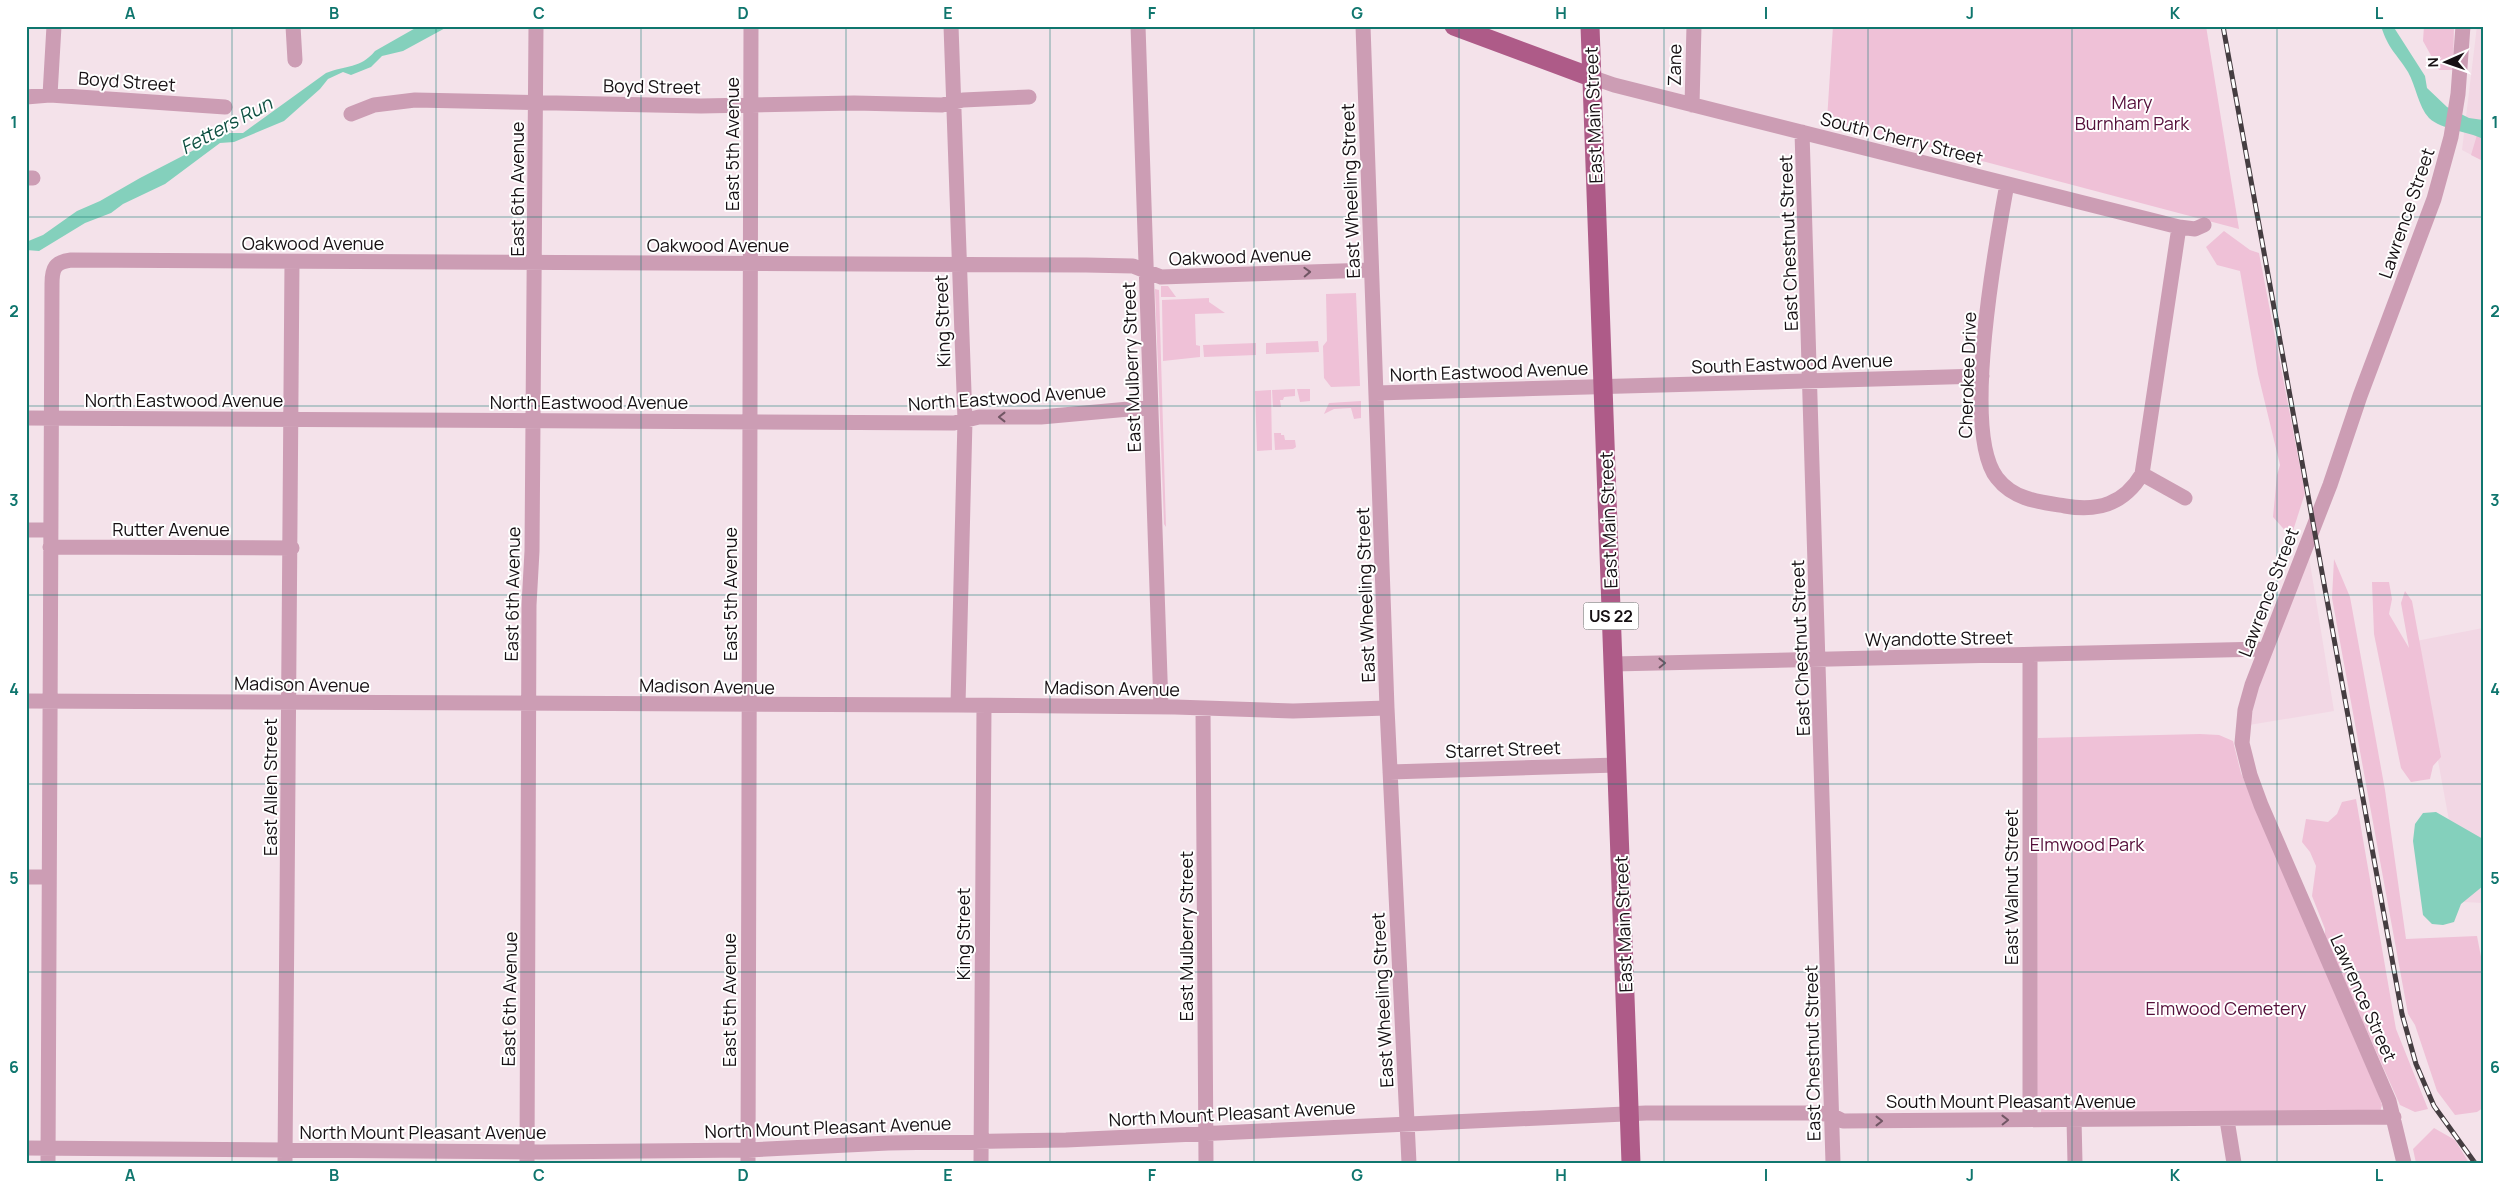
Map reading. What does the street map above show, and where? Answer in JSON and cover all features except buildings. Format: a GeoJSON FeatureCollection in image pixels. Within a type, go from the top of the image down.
{"type":"FeatureCollection","features":[{"type":"Feature","properties":{"kind":"main road"},"geometry":{"type":"LineString","coordinates":[[1454,26],[1591,77]]}},
{"type":"Feature","properties":{"kind":"main road","name":"East Main Street"},"geometry":{"type":"LineString","coordinates":[[1590,26],[1631,1163]]}},
{"type":"Feature","properties":{"kind":"street"},"geometry":{"type":"LineString","coordinates":[[50,95],[54,26]]}},
{"type":"Feature","properties":{"kind":"street"},"geometry":{"type":"LineString","coordinates":[[293,26],[295,60]]}},
{"type":"Feature","properties":{"kind":"street","name":"East 6th Avenue"},"geometry":{"type":"LineString","coordinates":[[527,1157],[529,702],[536,26]]}},
{"type":"Feature","properties":{"kind":"street","name":"East 5th Avenue"},"geometry":{"type":"LineString","coordinates":[[748,1156],[751,26]]}},
{"type":"Feature","properties":{"kind":"street","name":"King Street"},"geometry":{"type":"LineString","coordinates":[[951,26],[964,420],[958,705]]}},
{"type":"Feature","properties":{"kind":"street","name":"East Mulberry Street"},"geometry":{"type":"LineString","coordinates":[[1138,26],[1161,707]]}},
{"type":"Feature","properties":{"kind":"street","name":"East Wheeling Street"},"geometry":{"type":"LineString","coordinates":[[1363,26],[1387,708],[1408,1163]]}},
{"type":"Feature","properties":{"kind":"street","name":"Zane"},"geometry":{"type":"LineString","coordinates":[[1692,105],[1694,26]]}},
{"type":"Feature","properties":{"kind":"street","name":"Lawrence Street"},"geometry":{"type":"LineString","coordinates":[[2404,1163],[2389,1101],[2261,805],[2246,759],[2242,734],[2245,710],[2265,649],[2330,485],[2377,351],[2419,244],[2434,199],[2451,137],[2458,94],[2463,26]]}},
{"type":"Feature","properties":{"kind":"street","name":"South Cherry Street"},"geometry":{"type":"LineString","coordinates":[[1591,77],[1614,86],[2179,228],[2195,229],[2204,225]]}},
{"type":"Feature","properties":{"kind":"street","name":"Boyd Street"},"geometry":{"type":"LineString","coordinates":[[26,97],[50,95],[225,107]]}},
{"type":"Feature","properties":{"kind":"street","name":"Boyd Street"},"geometry":{"type":"LineString","coordinates":[[352,114],[374,105],[398,101],[751,106],[854,103],[942,105],[953,101],[1029,97]]}},
{"type":"Feature","properties":{"kind":"street","name":"East Chestnut Street"},"geometry":{"type":"LineString","coordinates":[[1802,132],[1812,381],[1831,1032],[1833,1163]]}},
{"type":"Feature","properties":{"kind":"street","name":"Cherokee Drive"},"geometry":{"type":"LineString","coordinates":[[2007,184],[1991,274],[1982,376],[1982,421],[1985,454],[1996,478],[2016,495],[2043,503],[2076,508],[2097,508],[2114,503],[2124,496],[2135,486],[2142,474],[2179,228]]}},
{"type":"Feature","properties":{"kind":"street","name":"Oakwood Avenue"},"geometry":{"type":"LineString","coordinates":[[51,418],[52,270],[62,261],[1133,266],[1161,277],[1371,270]]}},
{"type":"Feature","properties":{"kind":"street","name":"East Allen Street"},"geometry":{"type":"LineString","coordinates":[[285,1156],[292,548],[292,262]]}},
{"type":"Feature","properties":{"kind":"street","name":"South Eastwood Avenue"},"geometry":{"type":"LineString","coordinates":[[1603,387],[1982,376]]}},
{"type":"Feature","properties":{"kind":"street","name":"North Eastwood Avenue"},"geometry":{"type":"LineString","coordinates":[[1376,393],[1603,387]]}},
{"type":"Feature","properties":{"kind":"street","name":"North Eastwood Avenue"},"geometry":{"type":"LineString","coordinates":[[26,418],[954,423],[979,417],[1041,417],[1151,407]]}},
{"type":"Feature","properties":{"kind":"street"},"geometry":{"type":"LineString","coordinates":[[48,1155],[51,418]]}},
{"type":"Feature","properties":{"kind":"street"},"geometry":{"type":"LineString","coordinates":[[2142,474],[2185,498]]}},
{"type":"Feature","properties":{"kind":"street"},"geometry":{"type":"LineString","coordinates":[[26,530],[50,530]]}},
{"type":"Feature","properties":{"kind":"street","name":"Rutter Avenue"},"geometry":{"type":"LineString","coordinates":[[50,547],[292,548]]}},
{"type":"Feature","properties":{"kind":"street","name":"Wyandotte Street"},"geometry":{"type":"LineString","coordinates":[[1613,664],[2265,649]]}},
{"type":"Feature","properties":{"kind":"street","name":"East Walnut Street"},"geometry":{"type":"LineString","coordinates":[[2030,655],[2030,1120]]}},
{"type":"Feature","properties":{"kind":"street","name":"Madison Avenue"},"geometry":{"type":"LineString","coordinates":[[26,701],[958,705],[1161,707],[1293,711],[1387,708]]}},
{"type":"Feature","properties":{"kind":"street","name":"King Street"},"geometry":{"type":"LineString","coordinates":[[981,1163],[984,706]]}},
{"type":"Feature","properties":{"kind":"street","name":"East Mulberry Street"},"geometry":{"type":"LineString","coordinates":[[1203,708],[1206,1163]]}},
{"type":"Feature","properties":{"kind":"street","name":"Starret Street"},"geometry":{"type":"LineString","coordinates":[[1390,772],[1617,765]]}},
{"type":"Feature","properties":{"kind":"street"},"geometry":{"type":"LineString","coordinates":[[26,877],[50,877]]}},
{"type":"Feature","properties":{"kind":"street","name":"South Mount Pleasant Avenue"},"geometry":{"type":"LineString","coordinates":[[1630,1114],[1819,1113],[1831,1115],[1843,1121],[2227,1120],[2394,1117]]}},
{"type":"Feature","properties":{"kind":"street","name":"North Mount Pleasant Avenue"},"geometry":{"type":"LineString","coordinates":[[26,1148],[48,1155],[748,1156],[981,1141],[1630,1114]]}},
{"type":"Feature","properties":{"kind":"street"},"geometry":{"type":"LineString","coordinates":[[2074,1119],[2075,1163]]}},
{"type":"Feature","properties":{"kind":"street"},"geometry":{"type":"LineString","coordinates":[[2227,1120],[2234,1163]]}},
{"type":"Feature","properties":{"kind":"shaded area"},"geometry":{"type":"Polygon","coordinates":[[[419,26],[449,26],[403,51],[382,56],[371,67],[351,75],[343,72],[328,79],[320,89],[284,121],[234,142],[220,143],[165,184],[123,204],[111,213],[85,223],[39,251],[26,250],[26,242],[43,235],[77,211],[100,201],[227,133],[243,133],[326,73],[364,61],[375,51],[419,26]]]}},
{"type":"Feature","properties":{"kind":"shaded area"},"geometry":{"type":"Polygon","coordinates":[[[2381,26],[2393,26],[2425,76],[2427,88],[2447,107],[2469,118],[2483,120],[2483,139],[2448,128],[2429,118],[2422,108],[2408,72],[2390,46],[2381,26]]]}},
{"type":"Feature","properties":{"kind":"shaded area"},"geometry":{"type":"Polygon","coordinates":[[[2477,26],[2483,26],[2483,161],[2462,150],[2477,26]]]}},
{"type":"Feature","properties":{"kind":"shaded area"},"geometry":{"type":"Polygon","coordinates":[[[2309,557],[2334,711],[2249,725],[2256,694],[2309,557]]]}},
{"type":"Feature","properties":{"kind":"shaded area"},"geometry":{"type":"Polygon","coordinates":[[[2483,628],[2483,903],[2464,902],[2416,641],[2483,628]]]}},
{"type":"Feature","properties":{"kind":"shaded area"},"geometry":{"type":"Polygon","coordinates":[[[2436,812],[2483,839],[2483,886],[2461,904],[2454,922],[2443,925],[2432,924],[2423,915],[2413,841],[2415,824],[2423,813],[2436,812]]]}},
{"type":"Feature","properties":{"kind":"green space","name":"Mary Burnham Park"},"geometry":{"type":"Polygon","coordinates":[[[1833,26],[2206,26],[2239,229],[1827,120],[1833,26]]]}},
{"type":"Feature","properties":{"kind":"green space"},"geometry":{"type":"Polygon","coordinates":[[[2424,26],[2454,26],[2453,70],[2439,70],[2423,41],[2424,26]]]}},
{"type":"Feature","properties":{"kind":"green space"},"geometry":{"type":"Polygon","coordinates":[[[2483,115],[2483,161],[2471,155],[2483,115]]]}},
{"type":"Feature","properties":{"kind":"green space"},"geometry":{"type":"Polygon","coordinates":[[[2224,231],[2250,250],[2259,253],[2305,493],[2291,537],[2273,517],[2277,475],[2280,465],[2258,374],[2240,271],[2217,265],[2206,247],[2224,231]]]}},
{"type":"Feature","properties":{"kind":"green space"},"geometry":{"type":"Polygon","coordinates":[[[1161,286],[1168,286],[1176,297],[1161,297],[1161,286]]]}},
{"type":"Feature","properties":{"kind":"green space"},"geometry":{"type":"Polygon","coordinates":[[[1155,289],[1159,290],[1166,527],[1164,524],[1155,289]]]}},
{"type":"Feature","properties":{"kind":"green space"},"geometry":{"type":"Polygon","coordinates":[[[1356,293],[1360,386],[1331,387],[1324,378],[1323,346],[1327,341],[1326,294],[1356,293]]]}},
{"type":"Feature","properties":{"kind":"green space"},"geometry":{"type":"Polygon","coordinates":[[[1209,298],[1209,302],[1225,313],[1195,314],[1196,345],[1200,346],[1200,357],[1163,361],[1162,300],[1209,298]]]}},
{"type":"Feature","properties":{"kind":"green space"},"geometry":{"type":"Polygon","coordinates":[[[1318,341],[1319,352],[1266,354],[1266,343],[1318,341]]]}},
{"type":"Feature","properties":{"kind":"green space"},"geometry":{"type":"Polygon","coordinates":[[[1256,343],[1256,355],[1204,357],[1203,345],[1256,343]]]}},
{"type":"Feature","properties":{"kind":"green space"},"geometry":{"type":"Polygon","coordinates":[[[1295,389],[1295,396],[1284,397],[1283,400],[1280,400],[1281,407],[1273,407],[1272,390],[1295,389]]]}},
{"type":"Feature","properties":{"kind":"green space"},"geometry":{"type":"Polygon","coordinates":[[[1297,389],[1310,389],[1310,401],[1300,402],[1297,389]]]}},
{"type":"Feature","properties":{"kind":"green space"},"geometry":{"type":"Polygon","coordinates":[[[1271,390],[1272,450],[1257,451],[1255,391],[1271,390]]]}},
{"type":"Feature","properties":{"kind":"green space"},"geometry":{"type":"Polygon","coordinates":[[[1361,401],[1361,418],[1354,419],[1351,408],[1334,409],[1324,414],[1329,403],[1361,401]]]}},
{"type":"Feature","properties":{"kind":"green space"},"geometry":{"type":"Polygon","coordinates":[[[1274,433],[1281,433],[1281,435],[1284,435],[1285,440],[1295,440],[1296,447],[1293,449],[1275,450],[1274,433]]]}},
{"type":"Feature","properties":{"kind":"green space"},"geometry":{"type":"Polygon","coordinates":[[[2334,559],[2350,597],[2385,790],[2406,939],[2477,936],[2483,967],[2483,1108],[2477,1112],[2455,1115],[2437,1091],[2415,1025],[2408,1014],[2332,598],[2334,559]]]}},
{"type":"Feature","properties":{"kind":"green space"},"geometry":{"type":"Polygon","coordinates":[[[2372,582],[2389,582],[2392,599],[2389,614],[2409,648],[2401,603],[2405,591],[2412,601],[2441,757],[2433,766],[2430,779],[2411,782],[2401,768],[2374,634],[2372,582]]]}},
{"type":"Feature","properties":{"kind":"green space","name":"Elmwood Cemetery"},"geometry":{"type":"Polygon","coordinates":[[[2219,735],[2233,741],[2241,773],[2379,1096],[2382,1105],[2380,1112],[2041,1113],[2041,1109],[2037,1108],[2038,738],[2219,735]]]}},
{"type":"Feature","properties":{"kind":"green space"},"geometry":{"type":"Polygon","coordinates":[[[2356,799],[2396,1029],[2428,1109],[2415,1112],[2400,1105],[2325,937],[2325,929],[2312,896],[2316,866],[2310,852],[2302,842],[2306,819],[2328,822],[2337,814],[2342,802],[2356,799]]]}},
{"type":"Feature","properties":{"kind":"green space"},"geometry":{"type":"Polygon","coordinates":[[[2434,1128],[2455,1140],[2469,1163],[2416,1163],[2413,1149],[2434,1128]]]}},
{"type":"Feature","properties":{"kind":"railway"},"geometry":{"type":"LineString","coordinates":[[2223,26],[2402,1014],[2416,1064],[2434,1106],[2475,1163]]}},
{"type":"Feature","properties":{"kind":"water label","name":"Fetters Run"},"geometry":{"type":"Point","coordinates":[226,125]}},
{"type":"Feature","properties":{"kind":"park label","name":"Elmwood Park"},"geometry":{"type":"Point","coordinates":[2087,844]}}]}
